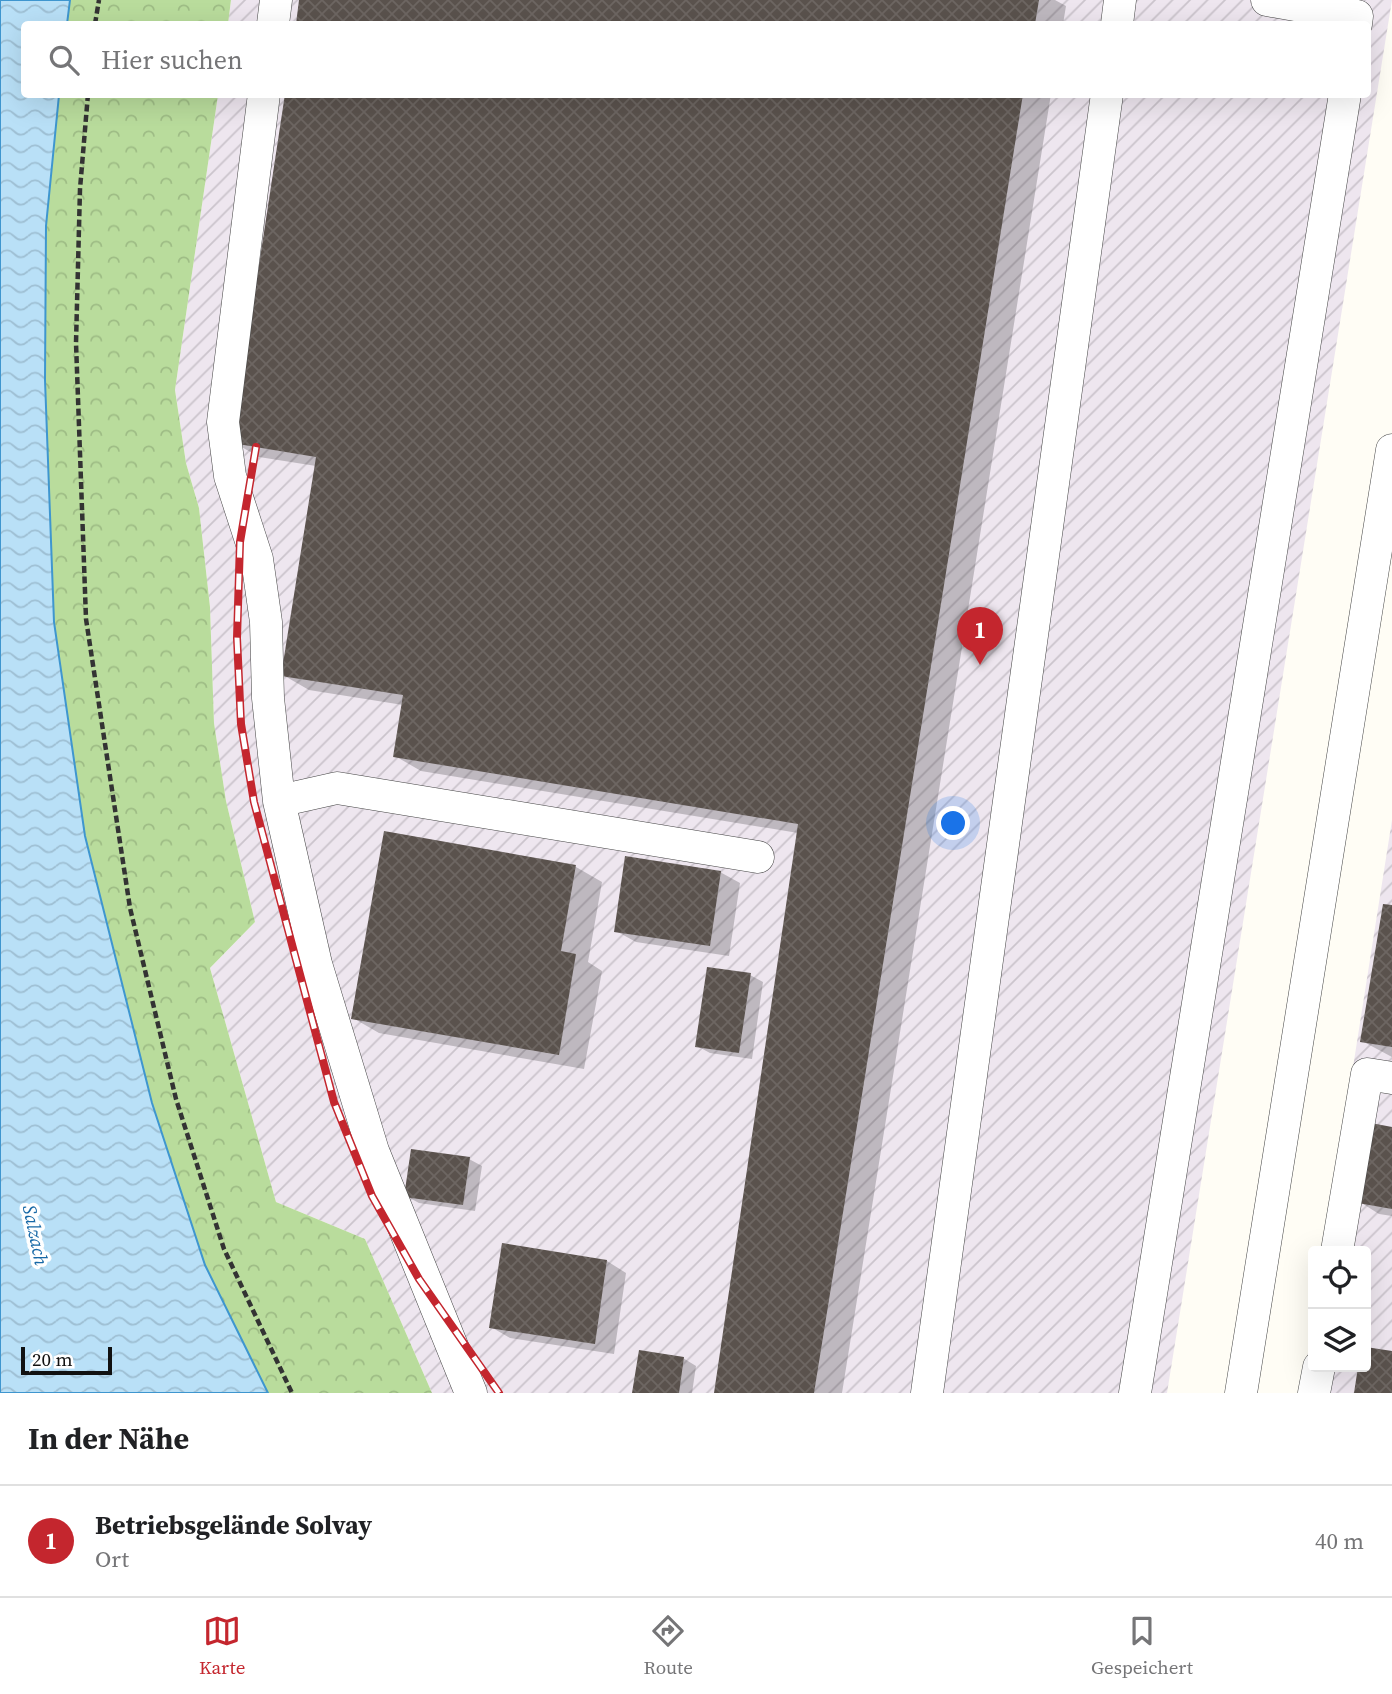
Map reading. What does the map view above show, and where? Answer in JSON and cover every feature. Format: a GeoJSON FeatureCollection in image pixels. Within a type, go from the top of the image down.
{"type":"FeatureCollection","features":[{"type":"Feature","properties":{"kind":"lane"},"geometry":{"type":"LineString","coordinates":[[273,21],[276,0]]}},
{"type":"Feature","properties":{"kind":"lane"},"geometry":{"type":"LineString","coordinates":[[1117,21],[1120,0]]}},
{"type":"Feature","properties":{"kind":"lane"},"geometry":{"type":"LineString","coordinates":[[1267,0],[1357,16],[1356,21]]}},
{"type":"Feature","properties":{"kind":"lane"},"geometry":{"type":"LineString","coordinates":[[264,98],[223,422],[230,476],[257,559],[266,622],[268,698],[279,801],[316,964],[373,1151],[471,1393]]}},
{"type":"Feature","properties":{"kind":"lane"},"geometry":{"type":"LineString","coordinates":[[928,1393],[1106,98]]}},
{"type":"Feature","properties":{"kind":"lane"},"geometry":{"type":"LineString","coordinates":[[1135,1393],[1344,98]]}},
{"type":"Feature","properties":{"kind":"lane"},"geometry":{"type":"LineString","coordinates":[[1241,1393],[1392,450]]}},
{"type":"Feature","properties":{"kind":"lane"},"geometry":{"type":"LineString","coordinates":[[279,801],[337,788],[758,857]]}},
{"type":"Feature","properties":{"kind":"lane"},"geometry":{"type":"LineString","coordinates":[[1339,1246],[1367,1074],[1392,1078]]}},
{"type":"Feature","properties":{"kind":"lane"},"geometry":{"type":"LineString","coordinates":[[1314,1393],[1317,1372]]}},
{"type":"Feature","properties":{"kind":"path"},"geometry":{"type":"LineString","coordinates":[[95,21],[99,0]]}},
{"type":"Feature","properties":{"kind":"path"},"geometry":{"type":"LineString","coordinates":[[88,98],[80,188],[76,343],[86,619],[130,908],[176,1099],[224,1250],[292,1393]]}},
{"type":"Feature","properties":{"kind":"shaded area"},"geometry":{"type":"Polygon","coordinates":[[[231,0],[1392,0],[1167,1393],[432,1393],[365,1239],[276,1202],[210,968],[255,922],[226,801],[214,723],[210,607],[199,508],[186,463],[175,390],[218,98],[1371,98],[1371,21],[228,21],[231,0]]]}},
{"type":"Feature","properties":{"kind":"shaded area"},"geometry":{"type":"Polygon","coordinates":[[[1392,820],[1392,1393],[1302,1393],[1308,1353],[1308,1372],[1371,1372],[1371,1246],[1325,1246],[1392,820]]]}},
{"type":"Feature","properties":{"kind":"green space"},"geometry":{"type":"Polygon","coordinates":[[[70,0],[231,0],[228,21],[67,21],[70,0]]]}},
{"type":"Feature","properties":{"kind":"green space"},"geometry":{"type":"Polygon","coordinates":[[[59,98],[218,98],[175,390],[186,463],[199,508],[210,607],[214,723],[226,801],[255,922],[210,968],[276,1202],[365,1239],[432,1393],[268,1393],[205,1265],[152,1103],[85,836],[54,622],[45,380],[46,226],[59,98]]]}},
{"type":"Feature","properties":{"kind":"water","name":"Salzach"},"geometry":{"type":"Polygon","coordinates":[[[0,0],[70,0],[67,21],[21,21],[21,98],[59,98],[46,226],[45,380],[54,622],[85,836],[152,1103],[205,1265],[268,1393],[0,1393],[0,0]]]}},
{"type":"Feature","properties":{"kind":"building"},"geometry":{"type":"Polygon","coordinates":[[[299,0],[1039,0],[1036,21],[296,21],[299,0]]]}},
{"type":"Feature","properties":{"kind":"building"},"geometry":{"type":"Polygon","coordinates":[[[284,98],[1022,98],[814,1393],[714,1393],[798,824],[393,757],[403,695],[281,676],[316,457],[232,443],[284,98]]]}},
{"type":"Feature","properties":{"kind":"building"},"geometry":{"type":"Polygon","coordinates":[[[384,831],[576,865],[561,951],[576,954],[559,1055],[351,1019],[384,831]]]}},
{"type":"Feature","properties":{"kind":"building"},"geometry":{"type":"Polygon","coordinates":[[[625,856],[721,871],[710,946],[614,932],[625,856]]]}},
{"type":"Feature","properties":{"kind":"building"},"geometry":{"type":"Polygon","coordinates":[[[1383,904],[1392,905],[1392,1047],[1360,1042],[1383,904]]]}},
{"type":"Feature","properties":{"kind":"building"},"geometry":{"type":"Polygon","coordinates":[[[707,967],[751,973],[739,1053],[695,1047],[707,967]]]}},
{"type":"Feature","properties":{"kind":"building"},"geometry":{"type":"Polygon","coordinates":[[[1371,1123],[1392,1127],[1392,1209],[1358,1203],[1371,1123]]]}},
{"type":"Feature","properties":{"kind":"building"},"geometry":{"type":"Polygon","coordinates":[[[411,1149],[470,1157],[463,1205],[404,1197],[411,1149]]]}},
{"type":"Feature","properties":{"kind":"building"},"geometry":{"type":"Polygon","coordinates":[[[502,1243],[607,1260],[595,1344],[489,1328],[502,1243]]]}},
{"type":"Feature","properties":{"kind":"building"},"geometry":{"type":"Polygon","coordinates":[[[1371,1348],[1392,1351],[1392,1393],[1354,1393],[1357,1372],[1371,1372],[1371,1348]]]}},
{"type":"Feature","properties":{"kind":"building"},"geometry":{"type":"Polygon","coordinates":[[[639,1350],[684,1357],[679,1393],[632,1393],[639,1350]]]}},
{"type":"Feature","properties":{"kind":"railway"},"geometry":{"type":"LineString","coordinates":[[256,447],[240,542],[237,638],[241,724],[254,802],[334,1102],[372,1196],[419,1279],[499,1393]]}},
{"type":"Feature","properties":{"kind":"place","name":"Betriebsgelände Solvay"},"geometry":{"type":"Point","coordinates":[980,665]}}]}
